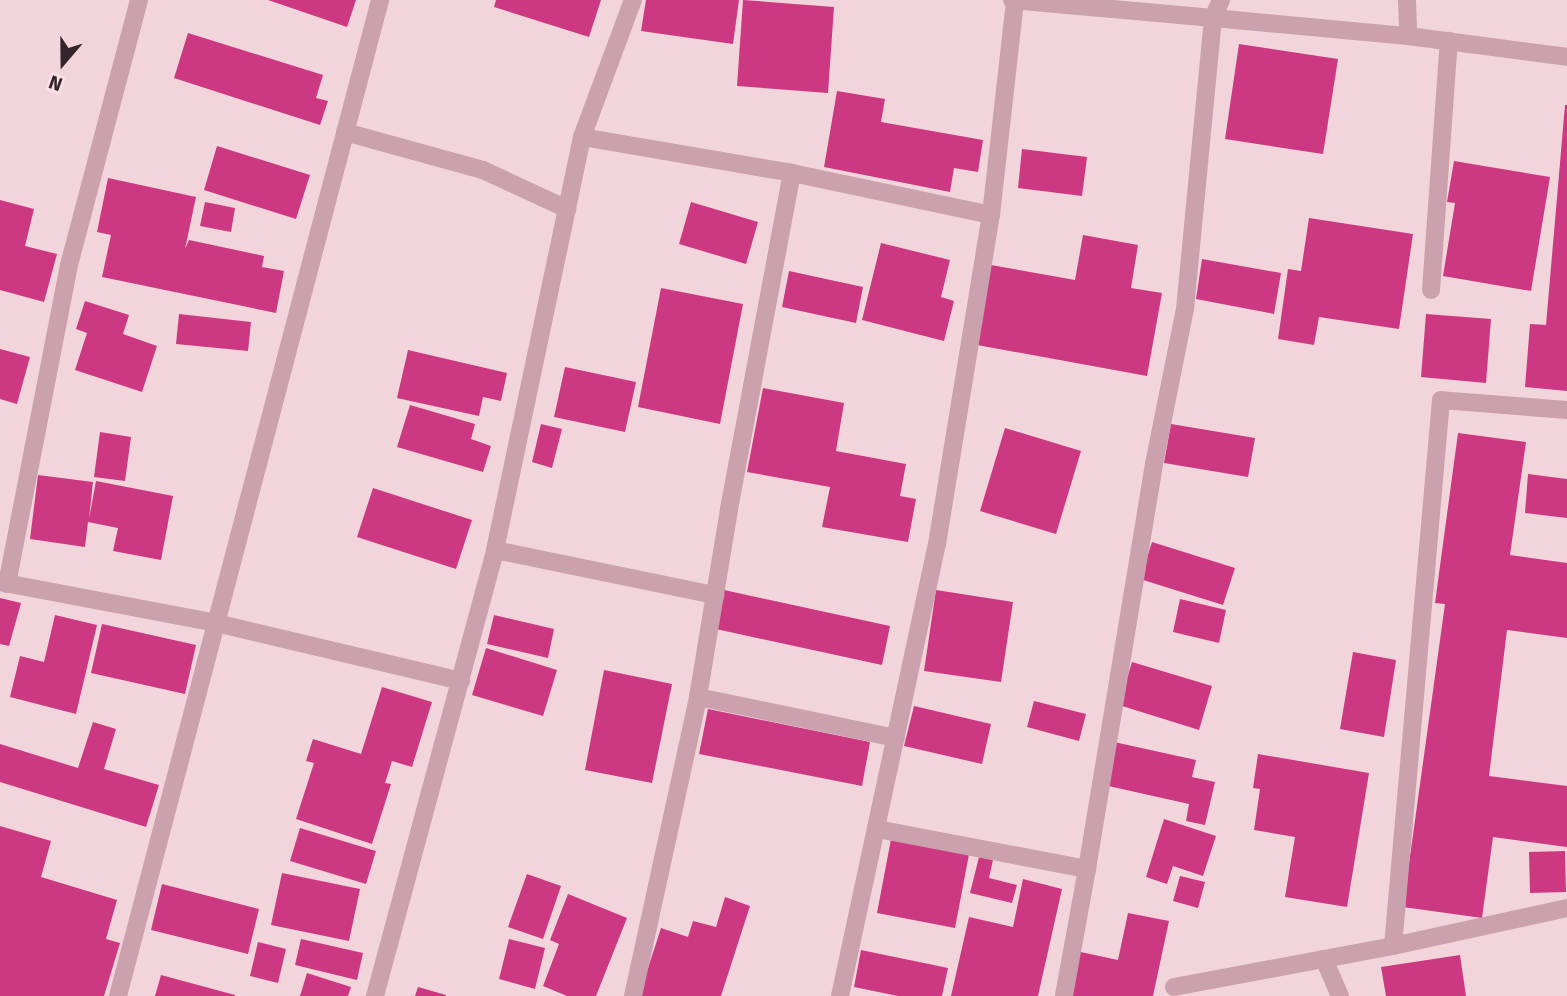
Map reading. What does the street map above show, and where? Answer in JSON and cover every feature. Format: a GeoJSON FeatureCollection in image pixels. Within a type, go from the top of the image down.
{"type":"FeatureCollection","features":[{"type":"Feature","properties":{"kind":"street"},"geometry":{"type":"LineString","coordinates":[[139,0],[69,265],[4,583],[216,623],[461,681]]}},
{"type":"Feature","properties":{"kind":"street"},"geometry":{"type":"LineString","coordinates":[[118,996],[380,0]]}},
{"type":"Feature","properties":{"kind":"street"},"geometry":{"type":"LineString","coordinates":[[376,996],[495,550],[582,136],[633,0]]}},
{"type":"Feature","properties":{"kind":"street"},"geometry":{"type":"LineString","coordinates":[[840,996],[937,544],[991,215],[1014,0],[1408,36],[1567,57]]}},
{"type":"Feature","properties":{"kind":"street"},"geometry":{"type":"LineString","coordinates":[[1064,996],[1154,464],[1185,309],[1213,18],[1221,0]]}},
{"type":"Feature","properties":{"kind":"street"},"geometry":{"type":"LineString","coordinates":[[1407,0],[1408,36]]}},
{"type":"Feature","properties":{"kind":"street"},"geometry":{"type":"LineString","coordinates":[[1430,290],[1450,41]]}},
{"type":"Feature","properties":{"kind":"street"},"geometry":{"type":"LineString","coordinates":[[345,132],[483,170],[567,209]]}},
{"type":"Feature","properties":{"kind":"street"},"geometry":{"type":"LineString","coordinates":[[582,136],[792,173],[991,215]]}},
{"type":"Feature","properties":{"kind":"street"},"geometry":{"type":"LineString","coordinates":[[633,996],[698,697],[792,173]]}},
{"type":"Feature","properties":{"kind":"street"},"geometry":{"type":"LineString","coordinates":[[1394,946],[1441,400],[1567,410]]}},
{"type":"Feature","properties":{"kind":"street"},"geometry":{"type":"LineString","coordinates":[[495,550],[715,595]]}},
{"type":"Feature","properties":{"kind":"street"},"geometry":{"type":"LineString","coordinates":[[698,697],[896,738]]}},
{"type":"Feature","properties":{"kind":"street"},"geometry":{"type":"LineString","coordinates":[[877,829],[1087,869]]}},
{"type":"Feature","properties":{"kind":"street"},"geometry":{"type":"LineString","coordinates":[[1174,987],[1394,946],[1567,908]]}},
{"type":"Feature","properties":{"kind":"street"},"geometry":{"type":"LineString","coordinates":[[1324,959],[1340,996]]}},
{"type":"Feature","properties":{"kind":"building"},"geometry":{"type":"Polygon","coordinates":[[[268,0],[356,0],[347,27],[268,0]]]}},
{"type":"Feature","properties":{"kind":"building"},"geometry":{"type":"Polygon","coordinates":[[[496,0],[601,0],[589,37],[494,7],[496,0]]]}},
{"type":"Feature","properties":{"kind":"building"},"geometry":{"type":"Polygon","coordinates":[[[646,0],[739,0],[733,44],[641,31],[646,0]]]}},
{"type":"Feature","properties":{"kind":"building"},"geometry":{"type":"Polygon","coordinates":[[[743,0],[834,7],[828,93],[737,86],[743,0]]]}},
{"type":"Feature","properties":{"kind":"building"},"geometry":{"type":"Polygon","coordinates":[[[188,33],[323,75],[316,98],[328,101],[320,125],[174,78],[188,33]]]}},
{"type":"Feature","properties":{"kind":"building"},"geometry":{"type":"Polygon","coordinates":[[[1239,44],[1338,59],[1323,154],[1225,139],[1239,44]]]}},
{"type":"Feature","properties":{"kind":"building"},"geometry":{"type":"Polygon","coordinates":[[[837,91],[885,99],[881,122],[983,140],[978,172],[954,168],[950,192],[824,167],[837,91]]]}},
{"type":"Feature","properties":{"kind":"building"},"geometry":{"type":"Polygon","coordinates":[[[1565,105],[1567,391],[1525,387],[1530,324],[1546,325],[1565,105]]]}},
{"type":"Feature","properties":{"kind":"building"},"geometry":{"type":"Polygon","coordinates":[[[217,146],[310,175],[296,219],[204,190],[217,146]]]}},
{"type":"Feature","properties":{"kind":"building"},"geometry":{"type":"Polygon","coordinates":[[[1022,149],[1087,157],[1082,196],[1018,188],[1022,149]]]}},
{"type":"Feature","properties":{"kind":"building"},"geometry":{"type":"Polygon","coordinates":[[[1454,161],[1550,177],[1531,291],[1443,276],[1455,203],[1447,202],[1454,161]]]}},
{"type":"Feature","properties":{"kind":"building"},"geometry":{"type":"Polygon","coordinates":[[[108,178],[196,197],[185,249],[189,240],[264,256],[262,267],[284,271],[276,313],[102,277],[111,235],[97,232],[108,178]]]}},
{"type":"Feature","properties":{"kind":"building"},"geometry":{"type":"Polygon","coordinates":[[[0,200],[34,209],[25,246],[57,254],[44,302],[0,290],[0,200]]]}},
{"type":"Feature","properties":{"kind":"building"},"geometry":{"type":"Polygon","coordinates":[[[205,202],[235,208],[231,232],[200,226],[205,202]]]}},
{"type":"Feature","properties":{"kind":"building"},"geometry":{"type":"Polygon","coordinates":[[[691,202],[758,222],[746,264],[679,244],[691,202]]]}},
{"type":"Feature","properties":{"kind":"building"},"geometry":{"type":"Polygon","coordinates":[[[1309,218],[1413,234],[1399,329],[1319,317],[1314,345],[1278,339],[1288,269],[1301,271],[1309,218]]]}},
{"type":"Feature","properties":{"kind":"building"},"geometry":{"type":"Polygon","coordinates":[[[1083,235],[1138,245],[1131,288],[1162,293],[1147,376],[977,345],[991,265],[1075,280],[1083,235]]]}},
{"type":"Feature","properties":{"kind":"building"},"geometry":{"type":"Polygon","coordinates":[[[881,243],[950,260],[941,297],[954,301],[944,341],[862,320],[881,243]]]}},
{"type":"Feature","properties":{"kind":"building"},"geometry":{"type":"Polygon","coordinates":[[[1202,259],[1281,273],[1274,314],[1196,299],[1202,259]]]}},
{"type":"Feature","properties":{"kind":"building"},"geometry":{"type":"Polygon","coordinates":[[[789,271],[863,287],[856,323],[782,307],[789,271]]]}},
{"type":"Feature","properties":{"kind":"building"},"geometry":{"type":"Polygon","coordinates":[[[661,288],[743,304],[720,424],[638,407],[661,288]]]}},
{"type":"Feature","properties":{"kind":"building"},"geometry":{"type":"Polygon","coordinates":[[[85,301],[129,315],[123,334],[157,346],[142,392],[75,370],[87,333],[76,329],[85,301]]]}},
{"type":"Feature","properties":{"kind":"building"},"geometry":{"type":"Polygon","coordinates":[[[179,314],[251,322],[248,351],[176,344],[179,314]]]}},
{"type":"Feature","properties":{"kind":"building"},"geometry":{"type":"Polygon","coordinates":[[[1426,314],[1491,319],[1486,383],[1421,377],[1426,314]]]}},
{"type":"Feature","properties":{"kind":"building"},"geometry":{"type":"Polygon","coordinates":[[[0,349],[30,357],[17,404],[0,399],[0,349]]]}},
{"type":"Feature","properties":{"kind":"building"},"geometry":{"type":"Polygon","coordinates":[[[408,350],[507,373],[501,401],[483,397],[479,416],[397,398],[408,350]]]}},
{"type":"Feature","properties":{"kind":"building"},"geometry":{"type":"Polygon","coordinates":[[[565,367],[636,382],[625,432],[554,417],[565,367]]]}},
{"type":"Feature","properties":{"kind":"building"},"geometry":{"type":"Polygon","coordinates":[[[763,388],[844,403],[836,451],[906,464],[900,496],[916,499],[908,542],[822,527],[830,487],[747,472],[763,388]]]}},
{"type":"Feature","properties":{"kind":"building"},"geometry":{"type":"Polygon","coordinates":[[[410,405],[475,424],[471,439],[491,446],[483,472],[397,447],[410,405]]]}},
{"type":"Feature","properties":{"kind":"building"},"geometry":{"type":"Polygon","coordinates":[[[541,424],[562,429],[552,468],[532,462],[541,424]]]}},
{"type":"Feature","properties":{"kind":"building"},"geometry":{"type":"Polygon","coordinates":[[[1171,424],[1255,438],[1248,477],[1164,463],[1171,424]]]}},
{"type":"Feature","properties":{"kind":"building"},"geometry":{"type":"Polygon","coordinates":[[[1005,428],[1081,451],[1056,534],[980,511],[1005,428]]]}},
{"type":"Feature","properties":{"kind":"building"},"geometry":{"type":"Polygon","coordinates":[[[100,432],[131,437],[125,481],[94,477],[100,432]]]}},
{"type":"Feature","properties":{"kind":"building"},"geometry":{"type":"Polygon","coordinates":[[[1458,433],[1526,442],[1510,555],[1567,563],[1567,638],[1507,630],[1489,776],[1567,786],[1567,847],[1493,837],[1482,918],[1403,907],[1445,604],[1435,603],[1458,433]]]}},
{"type":"Feature","properties":{"kind":"building"},"geometry":{"type":"Polygon","coordinates":[[[1528,474],[1567,479],[1567,518],[1525,513],[1528,474]]]}},
{"type":"Feature","properties":{"kind":"building"},"geometry":{"type":"Polygon","coordinates":[[[38,475],[93,482],[89,519],[96,481],[173,496],[161,560],[113,551],[118,528],[88,522],[85,547],[30,539],[38,475]]]}},
{"type":"Feature","properties":{"kind":"building"},"geometry":{"type":"Polygon","coordinates":[[[373,488],[472,520],[456,569],[357,537],[373,488]]]}},
{"type":"Feature","properties":{"kind":"building"},"geometry":{"type":"Polygon","coordinates":[[[1152,542],[1235,568],[1223,605],[1140,579],[1152,542]]]}},
{"type":"Feature","properties":{"kind":"building"},"geometry":{"type":"Polygon","coordinates":[[[724,590],[890,626],[882,665],[716,629],[724,590]]]}},
{"type":"Feature","properties":{"kind":"building"},"geometry":{"type":"Polygon","coordinates":[[[936,590],[1013,602],[1001,682],[924,671],[936,590]]]}},
{"type":"Feature","properties":{"kind":"building"},"geometry":{"type":"Polygon","coordinates":[[[0,598],[21,603],[9,646],[0,644],[0,598]]]}},
{"type":"Feature","properties":{"kind":"building"},"geometry":{"type":"Polygon","coordinates":[[[1180,599],[1226,610],[1219,643],[1173,632],[1180,599]]]}},
{"type":"Feature","properties":{"kind":"building"},"geometry":{"type":"Polygon","coordinates":[[[55,615],[97,625],[76,714],[10,697],[20,656],[44,662],[55,615]]]}},
{"type":"Feature","properties":{"kind":"building"},"geometry":{"type":"Polygon","coordinates":[[[494,615],[554,629],[548,658],[487,644],[494,615]]]}},
{"type":"Feature","properties":{"kind":"building"},"geometry":{"type":"Polygon","coordinates":[[[102,624],[196,645],[185,694],[91,673],[102,624]]]}},
{"type":"Feature","properties":{"kind":"building"},"geometry":{"type":"Polygon","coordinates":[[[486,648],[557,670],[543,716],[472,695],[486,648]]]}},
{"type":"Feature","properties":{"kind":"building"},"geometry":{"type":"Polygon","coordinates":[[[1353,652],[1396,660],[1384,737],[1340,729],[1353,652]]]}},
{"type":"Feature","properties":{"kind":"building"},"geometry":{"type":"Polygon","coordinates":[[[1132,662],[1212,686],[1199,730],[1119,705],[1132,662]]]}},
{"type":"Feature","properties":{"kind":"building"},"geometry":{"type":"Polygon","coordinates":[[[604,670],[672,684],[652,783],[585,770],[604,670]]]}},
{"type":"Feature","properties":{"kind":"building"},"geometry":{"type":"Polygon","coordinates":[[[382,687],[432,702],[412,767],[392,761],[385,783],[391,784],[372,844],[296,819],[314,763],[306,761],[313,739],[361,754],[382,687]]]}},
{"type":"Feature","properties":{"kind":"building"},"geometry":{"type":"Polygon","coordinates":[[[1034,701],[1086,714],[1079,741],[1027,727],[1034,701]]]}},
{"type":"Feature","properties":{"kind":"building"},"geometry":{"type":"Polygon","coordinates":[[[914,706],[991,724],[982,764],[904,746],[914,706]]]}},
{"type":"Feature","properties":{"kind":"building"},"geometry":{"type":"Polygon","coordinates":[[[708,709],[870,742],[862,786],[699,754],[708,709]]]}},
{"type":"Feature","properties":{"kind":"building"},"geometry":{"type":"Polygon","coordinates":[[[93,722],[116,729],[104,769],[159,785],[146,827],[0,782],[0,744],[78,768],[93,722]]]}},
{"type":"Feature","properties":{"kind":"building"},"geometry":{"type":"Polygon","coordinates":[[[1114,742],[1196,760],[1192,777],[1215,782],[1205,825],[1186,821],[1189,804],[1104,785],[1114,742]]]}},
{"type":"Feature","properties":{"kind":"building"},"geometry":{"type":"Polygon","coordinates":[[[1258,754],[1369,773],[1347,907],[1285,897],[1295,837],[1254,830],[1260,789],[1253,788],[1258,754]]]}},
{"type":"Feature","properties":{"kind":"building"},"geometry":{"type":"Polygon","coordinates":[[[1164,819],[1216,836],[1203,876],[1173,866],[1167,884],[1146,877],[1164,819]]]}},
{"type":"Feature","properties":{"kind":"building"},"geometry":{"type":"Polygon","coordinates":[[[0,826],[51,841],[41,877],[117,900],[106,939],[120,943],[104,996],[0,996],[0,826]]]}},
{"type":"Feature","properties":{"kind":"building"},"geometry":{"type":"Polygon","coordinates":[[[300,828],[376,851],[366,884],[290,861],[300,828]]]}},
{"type":"Feature","properties":{"kind":"building"},"geometry":{"type":"Polygon","coordinates":[[[892,834],[970,849],[955,928],[877,913],[892,834]]]}},
{"type":"Feature","properties":{"kind":"building"},"geometry":{"type":"Polygon","coordinates":[[[1565,851],[1566,892],[1530,893],[1529,852],[1565,851]]]}},
{"type":"Feature","properties":{"kind":"building"},"geometry":{"type":"Polygon","coordinates":[[[979,857],[993,860],[989,878],[1017,885],[1012,903],[970,893],[979,857]]]}},
{"type":"Feature","properties":{"kind":"building"},"geometry":{"type":"Polygon","coordinates":[[[282,873],[360,889],[349,941],[271,925],[282,873]]]}},
{"type":"Feature","properties":{"kind":"building"},"geometry":{"type":"Polygon","coordinates":[[[527,874],[561,886],[543,939],[508,927],[527,874]]]}},
{"type":"Feature","properties":{"kind":"building"},"geometry":{"type":"Polygon","coordinates":[[[1180,876],[1205,882],[1198,908],[1173,901],[1180,876]]]}},
{"type":"Feature","properties":{"kind":"building"},"geometry":{"type":"Polygon","coordinates":[[[1023,879],[1062,889],[1038,996],[951,996],[969,917],[1013,927],[1023,879]]]}},
{"type":"Feature","properties":{"kind":"building"},"geometry":{"type":"Polygon","coordinates":[[[162,884],[259,909],[248,954],[151,930],[162,884]]]}},
{"type":"Feature","properties":{"kind":"building"},"geometry":{"type":"Polygon","coordinates":[[[568,894],[627,918],[596,996],[567,996],[543,986],[559,944],[550,940],[568,894]]]}},
{"type":"Feature","properties":{"kind":"building"},"geometry":{"type":"Polygon","coordinates":[[[725,897],[750,906],[721,996],[639,996],[661,928],[688,937],[693,921],[716,927],[725,897]]]}},
{"type":"Feature","properties":{"kind":"building"},"geometry":{"type":"Polygon","coordinates":[[[1128,913],[1169,921],[1153,996],[1066,996],[1076,951],[1118,960],[1128,913]]]}},
{"type":"Feature","properties":{"kind":"building"},"geometry":{"type":"Polygon","coordinates":[[[301,939],[363,953],[357,980],[295,965],[301,939]]]}},
{"type":"Feature","properties":{"kind":"building"},"geometry":{"type":"Polygon","coordinates":[[[509,939],[545,948],[535,989],[499,979],[509,939]]]}},
{"type":"Feature","properties":{"kind":"building"},"geometry":{"type":"Polygon","coordinates":[[[258,942],[286,949],[278,983],[250,976],[258,942]]]}},
{"type":"Feature","properties":{"kind":"building"},"geometry":{"type":"Polygon","coordinates":[[[861,950],[948,968],[942,996],[898,996],[854,987],[861,950]]]}},
{"type":"Feature","properties":{"kind":"building"},"geometry":{"type":"Polygon","coordinates":[[[1460,955],[1466,996],[1386,996],[1381,967],[1460,955]]]}},
{"type":"Feature","properties":{"kind":"building"},"geometry":{"type":"Polygon","coordinates":[[[307,973],[351,987],[348,996],[300,996],[307,973]]]}},
{"type":"Feature","properties":{"kind":"building"},"geometry":{"type":"Polygon","coordinates":[[[161,975],[235,995],[235,996],[155,996],[161,975]]]}},
{"type":"Feature","properties":{"kind":"building"},"geometry":{"type":"Polygon","coordinates":[[[418,987],[446,995],[446,996],[415,996],[418,987]]]}}]}
